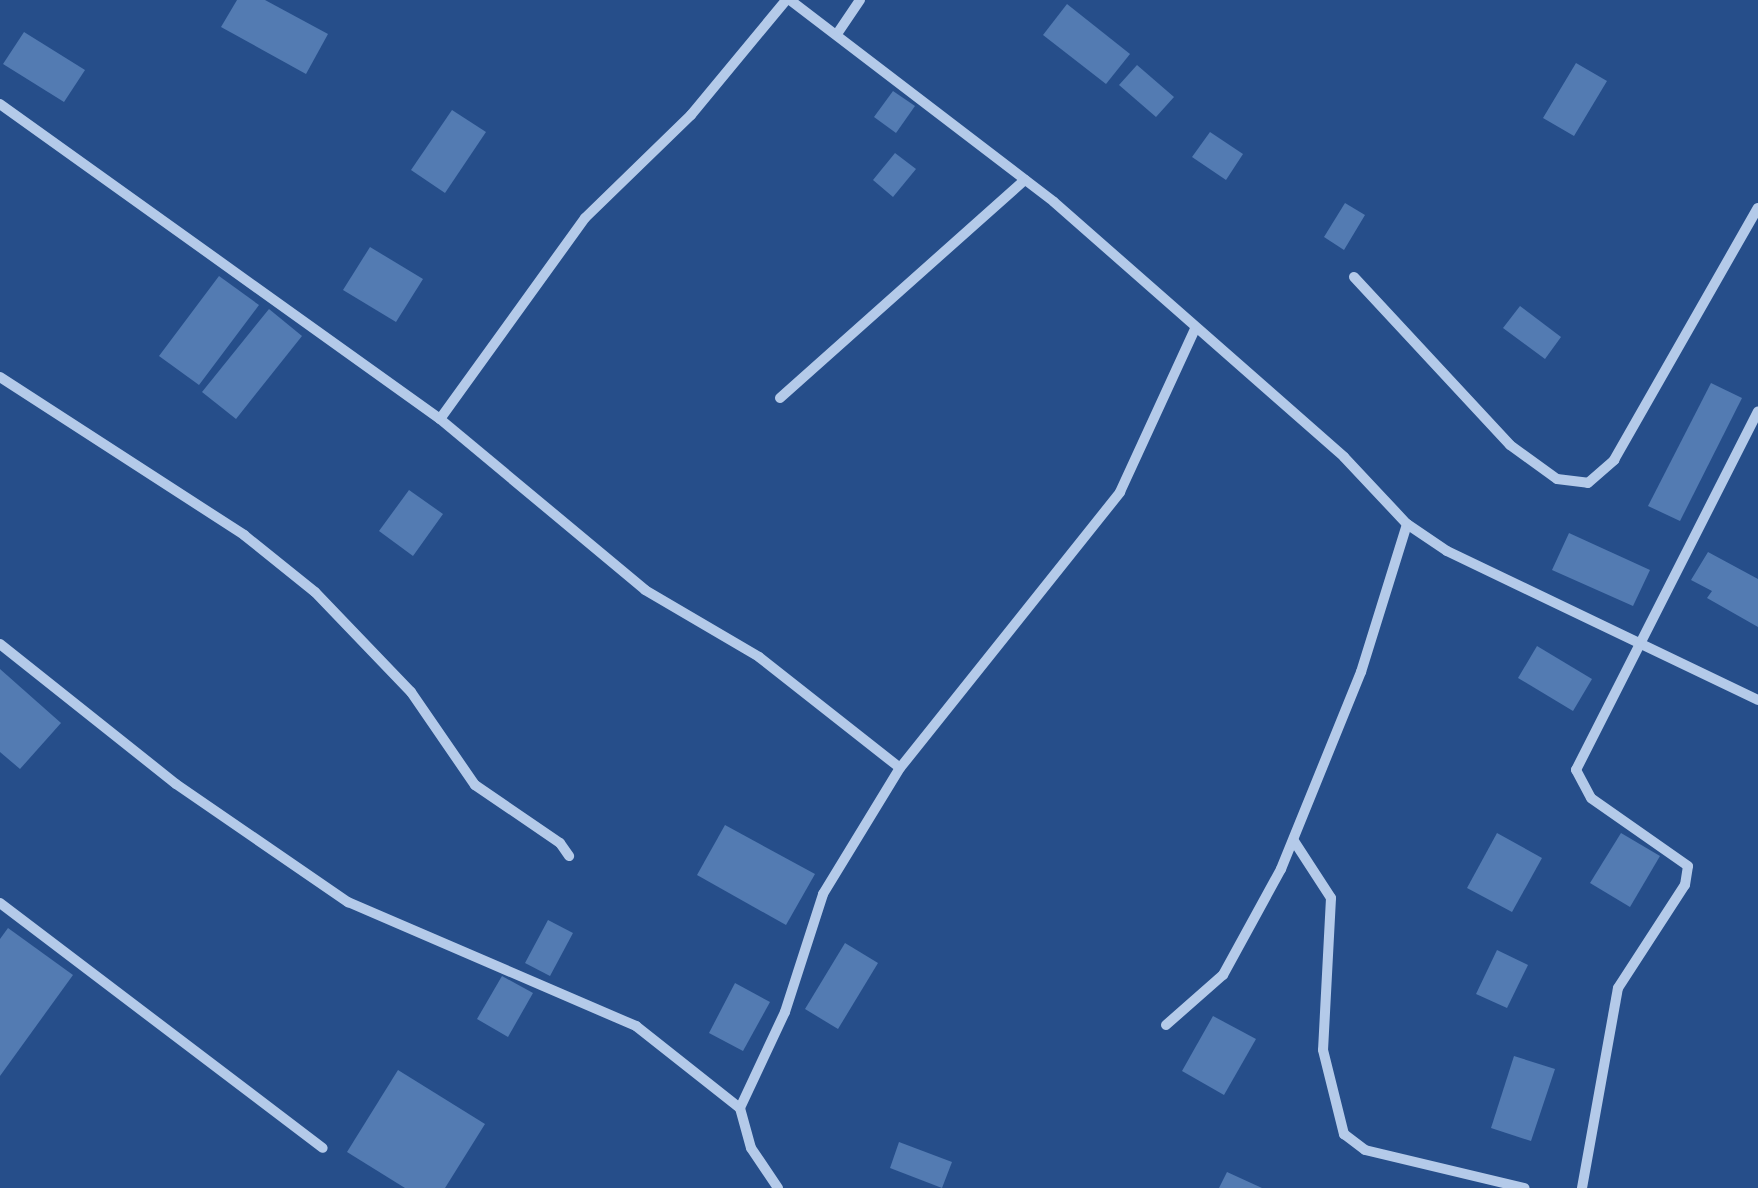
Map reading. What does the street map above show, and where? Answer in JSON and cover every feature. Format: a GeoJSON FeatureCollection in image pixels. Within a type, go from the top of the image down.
{"type":"FeatureCollection","features":[{"type":"Feature","properties":{"kind":"street"},"geometry":{"type":"LineString","coordinates":[[440,419],[585,218],[691,115],[788,0],[1025,180],[1344,458],[1406,524],[1642,648],[1758,700]]}},
{"type":"Feature","properties":{"kind":"street"},"geometry":{"type":"LineString","coordinates":[[836,34],[860,0]]}},
{"type":"Feature","properties":{"kind":"street"},"geometry":{"type":"LineString","coordinates":[[0,104],[440,419],[644,590],[759,656],[900,768]]}},
{"type":"Feature","properties":{"kind":"street"},"geometry":{"type":"LineString","coordinates":[[780,398],[1025,180]]}},
{"type":"Feature","properties":{"kind":"street"},"geometry":{"type":"LineString","coordinates":[[1354,277],[1510,445],[1557,479],[1588,483],[1614,460],[1758,208]]}},
{"type":"Feature","properties":{"kind":"street"},"geometry":{"type":"LineString","coordinates":[[740,1108],[785,1012],[823,894],[900,768],[1120,492],[1195,329]]}},
{"type":"Feature","properties":{"kind":"street"},"geometry":{"type":"LineString","coordinates":[[0,377],[244,535],[315,592],[411,692],[475,785],[560,843],[569,856]]}},
{"type":"Feature","properties":{"kind":"street"},"geometry":{"type":"LineString","coordinates":[[1582,1188],[1618,988],[1687,877],[1682,858],[1591,798],[1576,770],[1642,648],[1758,412]]}},
{"type":"Feature","properties":{"kind":"street"},"geometry":{"type":"LineString","coordinates":[[1166,1025],[1223,975],[1294,840],[1361,672],[1406,524]]}},
{"type":"Feature","properties":{"kind":"street"},"geometry":{"type":"LineString","coordinates":[[0,644],[176,784],[348,902],[636,1026],[740,1108],[751,1148],[778,1188]]}},
{"type":"Feature","properties":{"kind":"street"},"geometry":{"type":"LineString","coordinates":[[1294,840],[1330,898],[1324,1050],[1344,1134],[1365,1150],[1525,1188]]}},
{"type":"Feature","properties":{"kind":"street"},"geometry":{"type":"LineString","coordinates":[[0,902],[323,1148]]}},
{"type":"Feature","properties":{"kind":"building"},"geometry":{"type":"Polygon","coordinates":[[[237,0],[265,0],[328,34],[306,74],[221,27],[237,0]]]}},
{"type":"Feature","properties":{"kind":"building"},"geometry":{"type":"Polygon","coordinates":[[[1067,4],[1130,54],[1106,84],[1043,35],[1067,4]]]}},
{"type":"Feature","properties":{"kind":"building"},"geometry":{"type":"Polygon","coordinates":[[[24,32],[85,70],[64,102],[3,64],[24,32]]]}},
{"type":"Feature","properties":{"kind":"building"},"geometry":{"type":"Polygon","coordinates":[[[1576,63],[1607,81],[1574,136],[1543,118],[1576,63]]]}},
{"type":"Feature","properties":{"kind":"building"},"geometry":{"type":"Polygon","coordinates":[[[1137,65],[1174,97],[1156,117],[1119,85],[1137,65]]]}},
{"type":"Feature","properties":{"kind":"building"},"geometry":{"type":"Polygon","coordinates":[[[893,91],[915,106],[896,133],[874,117],[893,91]]]}},
{"type":"Feature","properties":{"kind":"building"},"geometry":{"type":"Polygon","coordinates":[[[452,110],[486,132],[445,193],[411,170],[452,110]]]}},
{"type":"Feature","properties":{"kind":"building"},"geometry":{"type":"Polygon","coordinates":[[[1210,132],[1243,154],[1226,180],[1192,157],[1210,132]]]}},
{"type":"Feature","properties":{"kind":"building"},"geometry":{"type":"Polygon","coordinates":[[[895,153],[916,169],[893,197],[873,180],[895,153]]]}},
{"type":"Feature","properties":{"kind":"building"},"geometry":{"type":"Polygon","coordinates":[[[1345,203],[1365,215],[1344,250],[1324,237],[1345,203]]]}},
{"type":"Feature","properties":{"kind":"building"},"geometry":{"type":"Polygon","coordinates":[[[370,247],[423,279],[396,322],[343,290],[370,247]]]}},
{"type":"Feature","properties":{"kind":"building"},"geometry":{"type":"Polygon","coordinates":[[[219,276],[259,305],[199,385],[159,356],[219,276]]]}},
{"type":"Feature","properties":{"kind":"building"},"geometry":{"type":"Polygon","coordinates":[[[1520,306],[1561,337],[1545,359],[1503,328],[1520,306]]]}},
{"type":"Feature","properties":{"kind":"building"},"geometry":{"type":"Polygon","coordinates":[[[269,309],[302,336],[236,419],[202,392],[269,309]]]}},
{"type":"Feature","properties":{"kind":"building"},"geometry":{"type":"Polygon","coordinates":[[[1711,383],[1742,398],[1680,521],[1648,506],[1711,383]]]}},
{"type":"Feature","properties":{"kind":"building"},"geometry":{"type":"Polygon","coordinates":[[[409,490],[443,514],[413,556],[379,531],[409,490]]]}},
{"type":"Feature","properties":{"kind":"building"},"geometry":{"type":"Polygon","coordinates":[[[1569,533],[1650,570],[1633,606],[1552,570],[1569,533]]]}},
{"type":"Feature","properties":{"kind":"building"},"geometry":{"type":"Polygon","coordinates":[[[1708,552],[1758,579],[1758,627],[1707,598],[1712,591],[1691,580],[1708,552]]]}},
{"type":"Feature","properties":{"kind":"building"},"geometry":{"type":"Polygon","coordinates":[[[1537,646],[1592,679],[1573,711],[1518,678],[1537,646]]]}},
{"type":"Feature","properties":{"kind":"building"},"geometry":{"type":"Polygon","coordinates":[[[0,669],[61,723],[20,769],[0,752],[0,669]]]}},
{"type":"Feature","properties":{"kind":"building"},"geometry":{"type":"Polygon","coordinates":[[[725,825],[815,874],[786,925],[697,875],[725,825]]]}},
{"type":"Feature","properties":{"kind":"building"},"geometry":{"type":"Polygon","coordinates":[[[1497,833],[1542,858],[1512,912],[1467,888],[1497,833]]]}},
{"type":"Feature","properties":{"kind":"building"},"geometry":{"type":"Polygon","coordinates":[[[1621,833],[1660,856],[1630,907],[1590,883],[1621,833]]]}},
{"type":"Feature","properties":{"kind":"building"},"geometry":{"type":"Polygon","coordinates":[[[548,920],[573,933],[550,976],[525,963],[548,920]]]}},
{"type":"Feature","properties":{"kind":"building"},"geometry":{"type":"Polygon","coordinates":[[[8,928],[73,975],[0,1076],[0,939],[8,928]]]}},
{"type":"Feature","properties":{"kind":"building"},"geometry":{"type":"Polygon","coordinates":[[[845,943],[878,963],[838,1029],[805,1009],[845,943]]]}},
{"type":"Feature","properties":{"kind":"building"},"geometry":{"type":"Polygon","coordinates":[[[1497,950],[1528,965],[1507,1008],[1476,994],[1497,950]]]}},
{"type":"Feature","properties":{"kind":"building"},"geometry":{"type":"Polygon","coordinates":[[[502,976],[533,993],[508,1037],[477,1019],[502,976]]]}},
{"type":"Feature","properties":{"kind":"building"},"geometry":{"type":"Polygon","coordinates":[[[735,983],[770,1002],[743,1051],[709,1033],[735,983]]]}},
{"type":"Feature","properties":{"kind":"building"},"geometry":{"type":"Polygon","coordinates":[[[1213,1016],[1256,1039],[1224,1095],[1182,1071],[1213,1016]]]}},
{"type":"Feature","properties":{"kind":"building"},"geometry":{"type":"Polygon","coordinates":[[[1514,1056],[1555,1069],[1531,1141],[1491,1128],[1514,1056]]]}},
{"type":"Feature","properties":{"kind":"building"},"geometry":{"type":"Polygon","coordinates":[[[398,1070],[485,1124],[445,1188],[405,1188],[347,1152],[398,1070]]]}},
{"type":"Feature","properties":{"kind":"building"},"geometry":{"type":"Polygon","coordinates":[[[899,1142],[952,1162],[942,1188],[890,1168],[899,1142]]]}},
{"type":"Feature","properties":{"kind":"building"},"geometry":{"type":"Polygon","coordinates":[[[1227,1172],[1262,1188],[1219,1188],[1227,1172]]]}}]}
